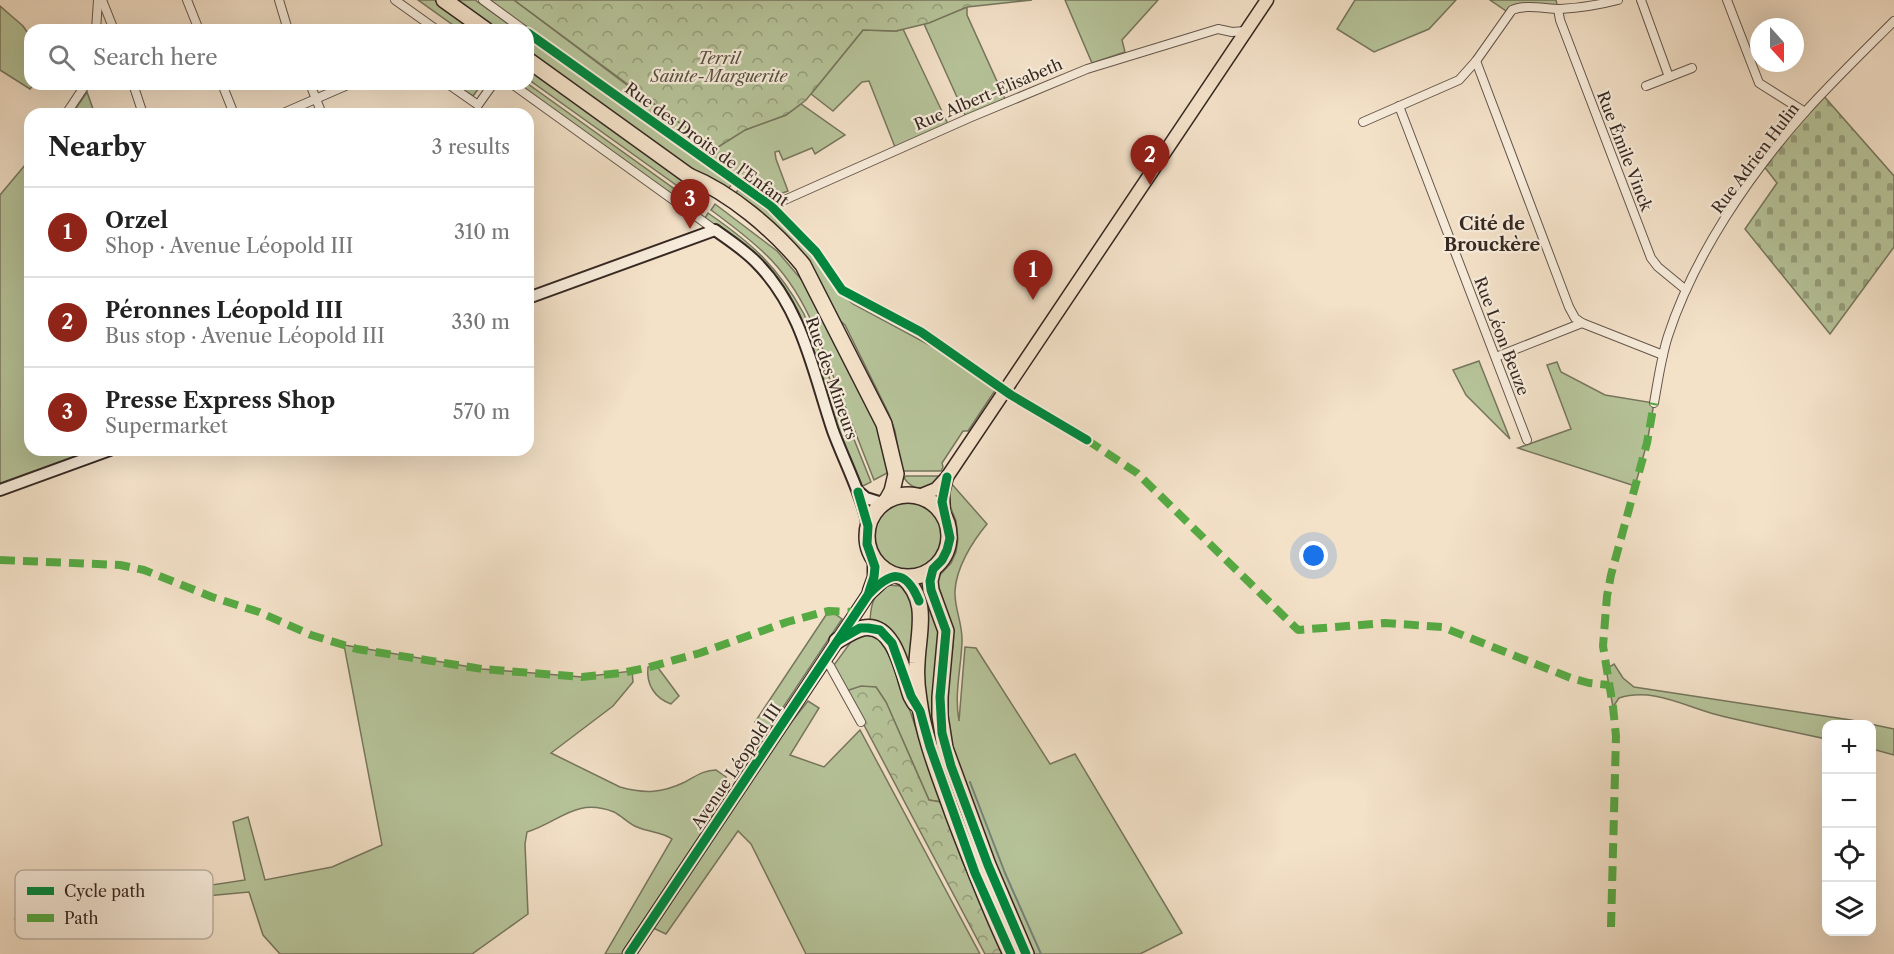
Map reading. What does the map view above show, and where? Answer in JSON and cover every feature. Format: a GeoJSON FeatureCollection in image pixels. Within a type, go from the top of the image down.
{"type":"FeatureCollection","features":[{"type":"Feature","properties":{"kind":"highway"},"geometry":{"type":"LineString","coordinates":[[444,0],[478,24]]}},
{"type":"Feature","properties":{"kind":"highway"},"geometry":{"type":"LineString","coordinates":[[534,64],[689,176],[703,192],[780,249],[815,289],[884,424],[896,474],[892,491],[873,513],[868,526],[867,544],[874,560],[887,572],[910,583],[921,605],[917,664],[920,711],[930,747],[975,873],[1011,954]]}},
{"type":"Feature","properties":{"kind":"highway"},"geometry":{"type":"LineString","coordinates":[[896,474],[916,495]]}},
{"type":"Feature","properties":{"kind":"highway"},"geometry":{"type":"LineString","coordinates":[[885,501],[898,495],[916,495],[932,501],[944,514],[949,526],[949,544],[942,560],[933,569],[914,577],[899,576]]}},
{"type":"Feature","properties":{"kind":"highway"},"geometry":{"type":"LineString","coordinates":[[933,569],[930,581],[931,590],[946,631],[940,697],[944,740],[951,766],[987,865],[1026,954]]}},
{"type":"Feature","properties":{"kind":"highway"},"geometry":{"type":"LineString","coordinates":[[837,641],[860,628],[875,628],[884,633],[892,643],[911,696],[920,711]]}},
{"type":"Feature","properties":{"kind":"main road"},"geometry":{"type":"LineString","coordinates":[[916,495],[936,489],[947,477],[1267,0]]}},
{"type":"Feature","properties":{"kind":"main road"},"geometry":{"type":"LineString","coordinates":[[944,514],[943,493],[947,477]]}},
{"type":"Feature","properties":{"kind":"main road","name":"Avenue Léopold III"},"geometry":{"type":"LineString","coordinates":[[868,595],[874,577],[874,560]]}},
{"type":"Feature","properties":{"kind":"main road","name":"Avenue Léopold III"},"geometry":{"type":"LineString","coordinates":[[629,954],[868,595],[883,580],[899,576]]}},
{"type":"Feature","properties":{"kind":"street"},"geometry":{"type":"LineString","coordinates":[[97,24],[100,0]]}},
{"type":"Feature","properties":{"kind":"street"},"geometry":{"type":"LineString","coordinates":[[100,0],[111,24]]}},
{"type":"Feature","properties":{"kind":"street"},"geometry":{"type":"LineString","coordinates":[[187,0],[197,24]]}},
{"type":"Feature","properties":{"kind":"street"},"geometry":{"type":"LineString","coordinates":[[279,0],[286,24]]}},
{"type":"Feature","properties":{"kind":"street"},"geometry":{"type":"LineString","coordinates":[[395,0],[426,24]]}},
{"type":"Feature","properties":{"kind":"street","name":"Rue des Droits de l'Enfant"},"geometry":{"type":"LineString","coordinates":[[483,0],[516,24]]}},
{"type":"Feature","properties":{"kind":"street"},"geometry":{"type":"LineString","coordinates":[[1363,122],[1456,82],[1476,61],[1512,10],[1585,7],[1618,0]]}},
{"type":"Feature","properties":{"kind":"street"},"geometry":{"type":"LineString","coordinates":[[1641,0],[1669,77]]}},
{"type":"Feature","properties":{"kind":"street"},"geometry":{"type":"LineString","coordinates":[[1727,0],[1759,84],[1805,112]]}},
{"type":"Feature","properties":{"kind":"street","name":"Rue Émile Vinck"},"geometry":{"type":"LineString","coordinates":[[1558,9],[1560,20],[1651,258],[1658,267],[1686,290]]}},
{"type":"Feature","properties":{"kind":"street","name":"Rue Adrien Hulin"},"geometry":{"type":"LineString","coordinates":[[1654,403],[1668,337],[1686,290],[1741,195],[1805,112],[1894,21]]}},
{"type":"Feature","properties":{"kind":"street","name":"Rue Albert-Elisabeth"},"geometry":{"type":"LineString","coordinates":[[771,206],[978,114],[1087,69],[1218,29],[1239,32],[1247,30]]}},
{"type":"Feature","properties":{"kind":"street"},"geometry":{"type":"LineString","coordinates":[[1224,30],[1231,40],[1233,51]]}},
{"type":"Feature","properties":{"kind":"street","name":"Rue des Droits de l'Enfant"},"geometry":{"type":"LineString","coordinates":[[534,37],[771,206],[816,252],[842,290],[921,332],[1005,391],[1087,440]]}},
{"type":"Feature","properties":{"kind":"street"},"geometry":{"type":"LineString","coordinates":[[1476,61],[1575,318],[1663,356]]}},
{"type":"Feature","properties":{"kind":"street"},"geometry":{"type":"LineString","coordinates":[[1646,86],[1692,68]]}},
{"type":"Feature","properties":{"kind":"street"},"geometry":{"type":"LineString","coordinates":[[70,108],[82,90]]}},
{"type":"Feature","properties":{"kind":"street"},"geometry":{"type":"LineString","coordinates":[[135,90],[141,108]]}},
{"type":"Feature","properties":{"kind":"street"},"geometry":{"type":"LineString","coordinates":[[224,90],[232,108]]}},
{"type":"Feature","properties":{"kind":"street"},"geometry":{"type":"LineString","coordinates":[[312,90],[320,108]]}},
{"type":"Feature","properties":{"kind":"street"},"geometry":{"type":"LineString","coordinates":[[295,108],[336,90]]}},
{"type":"Feature","properties":{"kind":"street"},"geometry":{"type":"LineString","coordinates":[[455,90],[475,108]]}},
{"type":"Feature","properties":{"kind":"street"},"geometry":{"type":"LineString","coordinates":[[477,108],[489,90]]}},
{"type":"Feature","properties":{"kind":"street","name":"Rue des Mineurs"},"geometry":{"type":"LineString","coordinates":[[520,90],[715,230],[755,261],[772,280],[790,307],[806,345],[868,526]]}},
{"type":"Feature","properties":{"kind":"street","name":"Rue Léon Beuze"},"geometry":{"type":"LineString","coordinates":[[1399,106],[1527,440]]}},
{"type":"Feature","properties":{"kind":"street"},"geometry":{"type":"LineString","coordinates":[[534,296],[715,230]]}},
{"type":"Feature","properties":{"kind":"street"},"geometry":{"type":"LineString","coordinates":[[1496,357],[1582,322]]}},
{"type":"Feature","properties":{"kind":"street"},"geometry":{"type":"LineString","coordinates":[[0,490],[94,456]]}},
{"type":"Feature","properties":{"kind":"street"},"geometry":{"type":"LineString","coordinates":[[858,492],[866,498],[885,501]]}},
{"type":"Feature","properties":{"kind":"street"},"geometry":{"type":"LineString","coordinates":[[824,660],[830,666],[861,722]]}},
{"type":"Feature","properties":{"kind":"green space"},"geometry":{"type":"Polygon","coordinates":[[[418,0],[435,0],[469,24],[452,24],[418,0]]]}},
{"type":"Feature","properties":{"kind":"green space"},"geometry":{"type":"Polygon","coordinates":[[[451,0],[475,0],[509,24],[485,24],[451,0]]]}},
{"type":"Feature","properties":{"kind":"green space"},"geometry":{"type":"Polygon","coordinates":[[[488,0],[514,0],[651,103],[745,130],[786,115],[801,104],[845,135],[815,154],[812,148],[783,160],[779,151],[775,152],[788,191],[773,195],[767,194],[740,176],[737,179],[534,33],[534,24],[521,24],[488,0]]]}},
{"type":"Feature","properties":{"kind":"green space","name":"Terril Sainte-Marguerite"},"geometry":{"type":"Polygon","coordinates":[[[514,0],[1032,0],[967,7],[929,23],[896,31],[863,30],[806,100],[786,115],[745,130],[715,149],[514,0]]]}},
{"type":"Feature","properties":{"kind":"green space"},"geometry":{"type":"Polygon","coordinates":[[[1065,0],[1158,0],[1122,40],[1125,52],[1092,63],[1065,0]]]}},
{"type":"Feature","properties":{"kind":"green space"},"geometry":{"type":"Polygon","coordinates":[[[1355,0],[1456,0],[1429,29],[1374,52],[1337,29],[1355,0]]]}},
{"type":"Feature","properties":{"kind":"green space"},"geometry":{"type":"Polygon","coordinates":[[[1490,0],[1556,0],[1558,9],[1519,8],[1509,13],[1490,0]]]}},
{"type":"Feature","properties":{"kind":"green space"},"geometry":{"type":"Polygon","coordinates":[[[0,6],[24,27],[24,85],[0,70],[0,6]]]}},
{"type":"Feature","properties":{"kind":"green space"},"geometry":{"type":"Polygon","coordinates":[[[967,7],[967,15],[1005,99],[966,117],[924,24],[967,7]]]}},
{"type":"Feature","properties":{"kind":"green space"},"geometry":{"type":"Polygon","coordinates":[[[903,29],[948,124],[895,147],[869,81],[862,82],[833,111],[811,94],[863,30],[896,31],[903,29]]]}},
{"type":"Feature","properties":{"kind":"green space"},"geometry":{"type":"Polygon","coordinates":[[[534,42],[732,184],[725,193],[534,59],[534,42]]]}},
{"type":"Feature","properties":{"kind":"green space"},"geometry":{"type":"Polygon","coordinates":[[[534,71],[691,184],[708,199],[704,205],[534,83],[534,71]]]}},
{"type":"Feature","properties":{"kind":"green space"},"geometry":{"type":"Polygon","coordinates":[[[534,88],[701,208],[697,213],[527,90],[534,88]]]}},
{"type":"Feature","properties":{"kind":"green space"},"geometry":{"type":"Polygon","coordinates":[[[464,90],[478,90],[473,96],[464,90]]]}},
{"type":"Feature","properties":{"kind":"green space"},"geometry":{"type":"Polygon","coordinates":[[[87,92],[93,108],[76,108],[87,92]]]}},
{"type":"Feature","properties":{"kind":"green space"},"geometry":{"type":"Polygon","coordinates":[[[1822,94],[1894,176],[1894,247],[1830,334],[1745,229],[1777,183],[1763,165],[1822,94]]]}},
{"type":"Feature","properties":{"kind":"green space"},"geometry":{"type":"Polygon","coordinates":[[[24,166],[24,456],[78,456],[0,485],[0,195],[24,166]]]}},
{"type":"Feature","properties":{"kind":"green space"},"geometry":{"type":"Polygon","coordinates":[[[738,190],[787,227],[853,304],[948,355],[996,389],[968,431],[963,431],[942,463],[941,471],[902,471],[895,431],[889,414],[845,325],[836,317],[818,284],[733,196],[738,190]]]}},
{"type":"Feature","properties":{"kind":"green space"},"geometry":{"type":"Polygon","coordinates":[[[715,204],[777,251],[806,285],[872,408],[889,472],[874,480],[814,327],[794,289],[759,248],[711,210],[715,204]]]}},
{"type":"Feature","properties":{"kind":"green space"},"geometry":{"type":"Polygon","coordinates":[[[708,213],[751,246],[774,270],[794,297],[804,314],[871,482],[861,487],[839,435],[802,321],[793,305],[761,263],[705,218],[708,213]]]}},
{"type":"Feature","properties":{"kind":"green space"},"geometry":{"type":"Polygon","coordinates":[[[1479,361],[1510,439],[1466,395],[1453,370],[1479,361]]]}},
{"type":"Feature","properties":{"kind":"green space"},"geometry":{"type":"Polygon","coordinates":[[[1557,362],[1561,372],[1605,395],[1654,403],[1647,443],[1635,486],[1518,448],[1571,429],[1547,365],[1557,362]]]}},
{"type":"Feature","properties":{"kind":"green space"},"geometry":{"type":"Polygon","coordinates":[[[906,476],[939,476],[941,478],[932,485],[918,488],[908,483],[904,478],[906,476]]]}},
{"type":"Feature","properties":{"kind":"green space"},"geometry":{"type":"Polygon","coordinates":[[[950,482],[987,524],[966,556],[956,582],[955,597],[962,635],[957,691],[959,721],[965,647],[976,648],[1050,764],[1075,754],[1182,933],[1140,954],[1034,954],[997,870],[951,745],[947,721],[946,695],[953,644],[952,626],[938,585],[938,577],[951,563],[958,539],[956,521],[948,501],[950,482]]]}},
{"type":"Feature","properties":{"kind":"green space"},"geometry":{"type":"Polygon","coordinates":[[[908,502],[921,505],[932,512],[939,523],[942,536],[939,549],[932,560],[921,567],[908,570],[895,567],[884,560],[877,549],[874,536],[877,523],[884,512],[895,505],[908,502]]]}},
{"type":"Feature","properties":{"kind":"green space"},"geometry":{"type":"Polygon","coordinates":[[[887,585],[901,586],[915,604],[913,696],[900,657],[870,625],[871,608],[875,597],[887,585]]]}},
{"type":"Feature","properties":{"kind":"green space"},"geometry":{"type":"Polygon","coordinates":[[[929,598],[939,624],[936,677],[959,803],[954,805],[923,700],[924,600],[929,598]]]}},
{"type":"Feature","properties":{"kind":"green space"},"geometry":{"type":"Polygon","coordinates":[[[835,614],[842,619],[764,736],[755,722],[826,615],[835,614]]]}},
{"type":"Feature","properties":{"kind":"green space"},"geometry":{"type":"Polygon","coordinates":[[[870,632],[888,646],[941,802],[929,800],[886,702],[876,687],[846,691],[834,665],[853,639],[870,632]]]}},
{"type":"Feature","properties":{"kind":"green space"},"geometry":{"type":"Polygon","coordinates":[[[344,645],[482,669],[582,677],[632,671],[633,682],[613,706],[551,753],[620,787],[637,791],[669,788],[704,772],[716,770],[726,777],[733,796],[808,701],[819,708],[790,755],[824,767],[860,730],[980,954],[806,954],[751,844],[738,831],[666,934],[649,926],[629,954],[605,954],[672,839],[634,826],[614,812],[589,807],[568,813],[527,832],[525,844],[528,914],[472,954],[280,954],[263,935],[249,892],[213,895],[213,885],[245,880],[233,822],[248,817],[265,880],[332,867],[382,845],[344,645]]]}},
{"type":"Feature","properties":{"kind":"green space"},"geometry":{"type":"Polygon","coordinates":[[[1614,664],[1623,678],[1634,687],[1851,720],[1822,720],[1822,738],[1718,715],[1657,696],[1632,695],[1619,698],[1613,707],[1606,669],[1614,664]]]}},
{"type":"Feature","properties":{"kind":"green space"},"geometry":{"type":"Polygon","coordinates":[[[656,665],[679,696],[671,704],[656,694],[648,680],[648,667],[656,665]]]}},
{"type":"Feature","properties":{"kind":"green space"},"geometry":{"type":"Polygon","coordinates":[[[861,686],[876,687],[886,702],[929,800],[941,802],[962,860],[1002,954],[985,954],[846,691],[861,686]]]}},
{"type":"Feature","properties":{"kind":"green space"},"geometry":{"type":"Polygon","coordinates":[[[1876,725],[1894,729],[1894,755],[1876,750],[1876,725]]]}},
{"type":"Feature","properties":{"kind":"waterway"},"geometry":{"type":"LineString","coordinates":[[970,782],[1005,873],[1041,954]]}},
{"type":"Feature","properties":{"kind":"marked path"},"geometry":{"type":"LineString","coordinates":[[1611,927],[1616,736],[1603,646],[1607,596],[1647,443],[1654,403]]}},
{"type":"Feature","properties":{"kind":"marked path"},"geometry":{"type":"LineString","coordinates":[[1087,440],[1137,473],[1298,630],[1385,623],[1442,627],[1571,678],[1609,685]]}},
{"type":"Feature","properties":{"kind":"marked path"},"geometry":{"type":"LineString","coordinates":[[0,560],[120,565],[144,570],[212,597],[259,612],[311,635],[357,649],[482,669],[582,677],[646,668],[700,653],[787,622],[820,613],[857,612]]}},
{"type":"Feature","properties":{"kind":"cycle path"},"geometry":{"type":"LineString","coordinates":[[534,37],[771,206],[816,252],[842,290],[921,332],[1011,395],[1087,440]]}},
{"type":"Feature","properties":{"kind":"cycle path"},"geometry":{"type":"LineString","coordinates":[[947,477],[942,502],[950,538],[947,550],[942,560],[933,569],[930,581],[946,631],[940,697],[942,733],[951,766],[988,865],[1026,954]]}},
{"type":"Feature","properties":{"kind":"cycle path"},"geometry":{"type":"LineString","coordinates":[[858,492],[868,526],[867,544],[875,567],[869,592]]}},
{"type":"Feature","properties":{"kind":"cycle path"},"geometry":{"type":"LineString","coordinates":[[629,954],[868,595],[883,581],[896,577],[908,582],[919,601]]}},
{"type":"Feature","properties":{"kind":"cycle path"},"geometry":{"type":"LineString","coordinates":[[839,640],[860,628],[868,628],[880,630],[892,643],[911,696],[920,711],[930,747],[975,873],[1011,954]]}},
{"type":"Feature","properties":{"kind":"place","name":"Péronnes Léopold III"},"geometry":{"type":"Point","coordinates":[1150,185]}},
{"type":"Feature","properties":{"kind":"place","name":"Presse Express Shop"},"geometry":{"type":"Point","coordinates":[690,229]}},
{"type":"Feature","properties":{"kind":"place","name":"Orzel"},"geometry":{"type":"Point","coordinates":[1033,300]}},
{"type":"Feature","properties":{"kind":"district","name":"Cité de Brouckère"},"geometry":{"type":"Point","coordinates":[1492,234]}}]}
